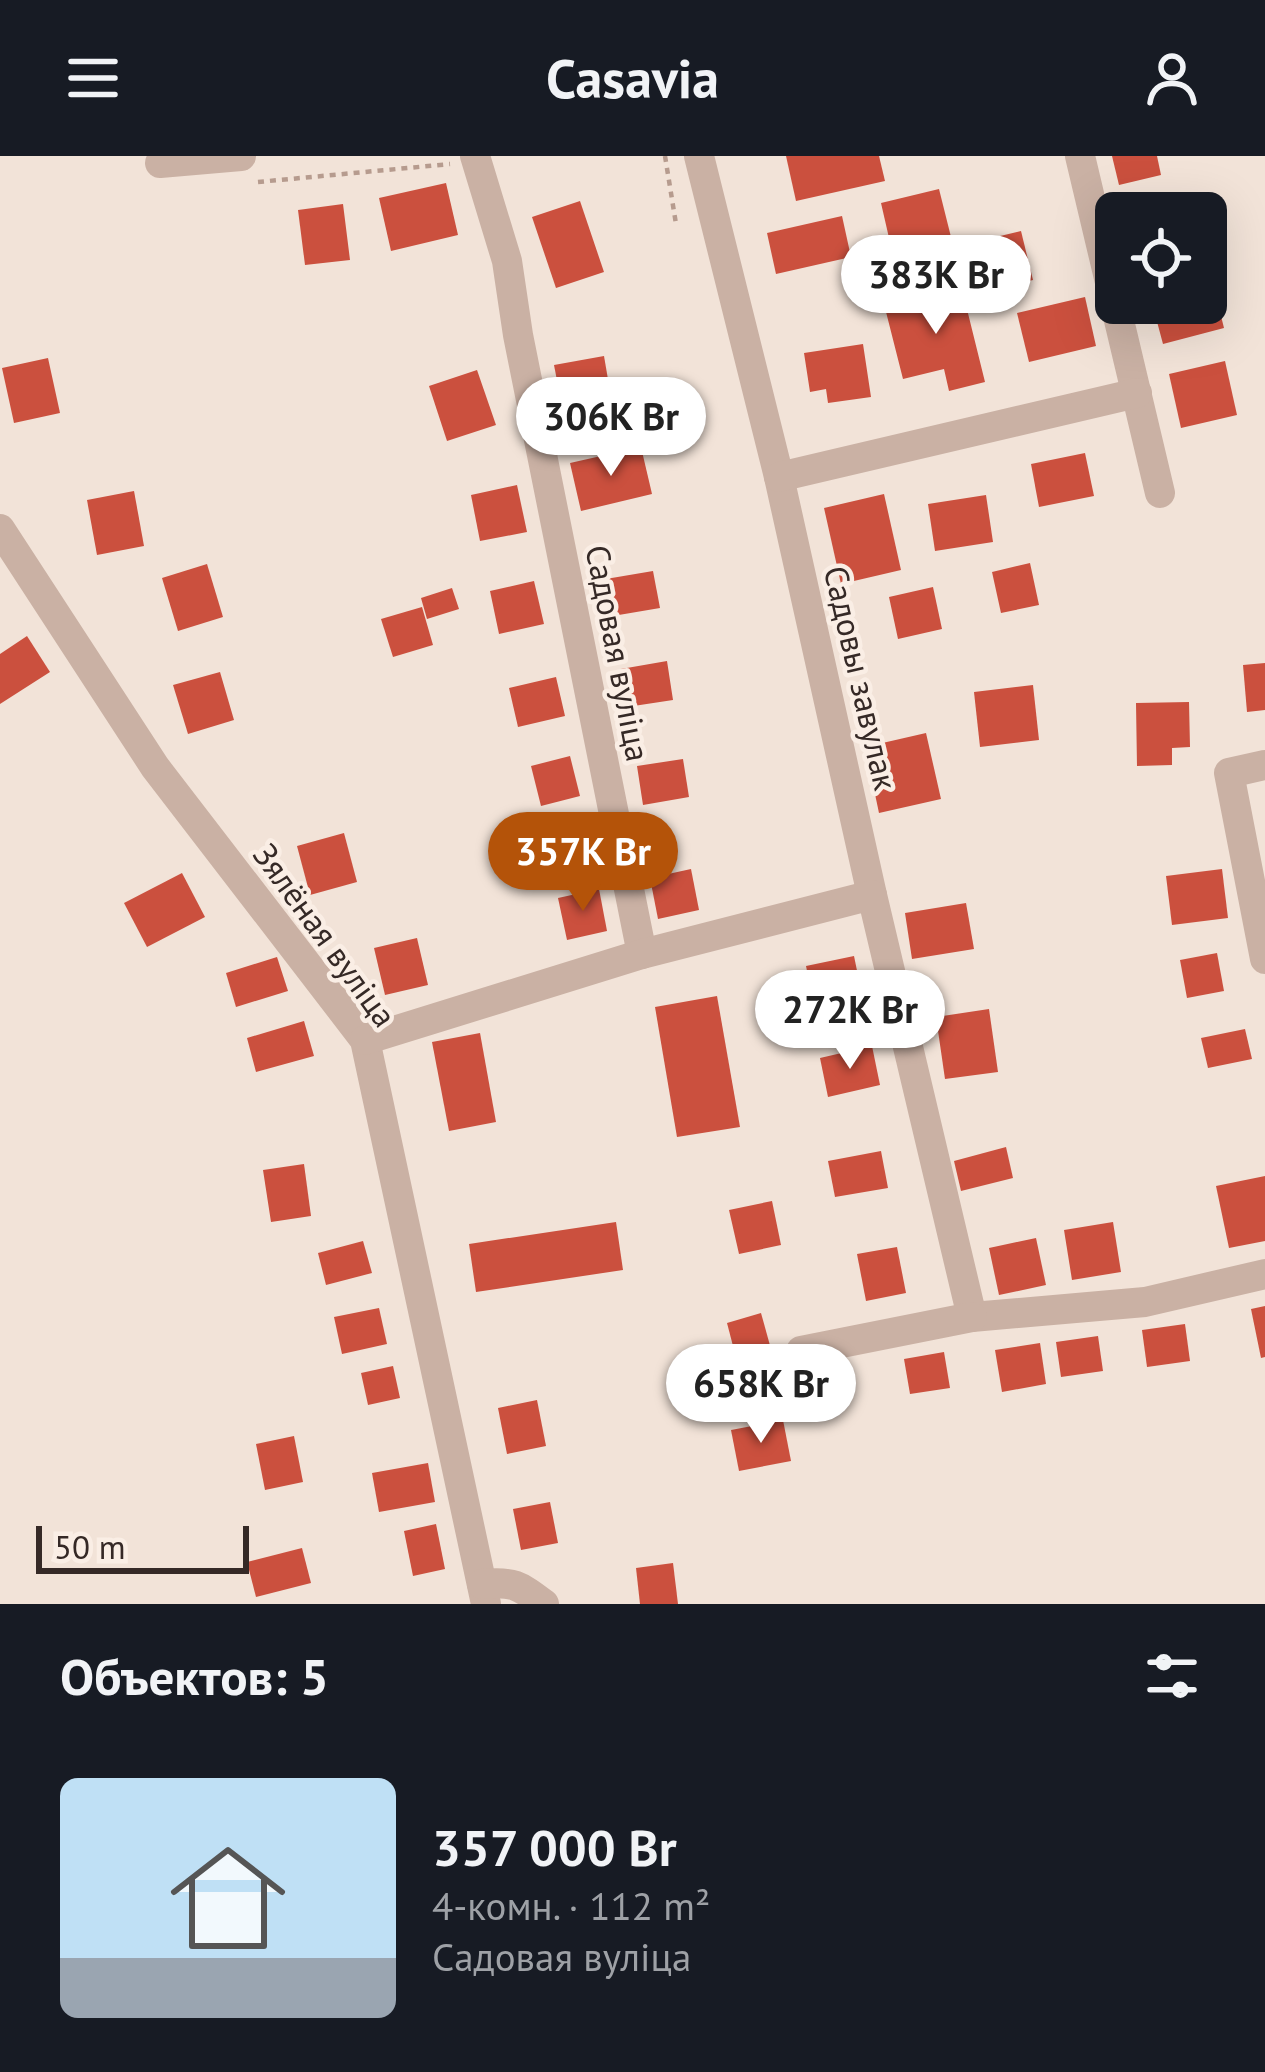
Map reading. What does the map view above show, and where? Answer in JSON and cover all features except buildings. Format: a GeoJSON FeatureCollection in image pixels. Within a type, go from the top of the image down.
{"type":"FeatureCollection","features":[{"type":"Feature","properties":{"kind":"street","name":"Садовы завулак"},"geometry":{"type":"LineString","coordinates":[[699,156],[779,477],[872,895]]}},
{"type":"Feature","properties":{"kind":"street"},"geometry":{"type":"LineString","coordinates":[[1081,156],[1160,493]]}},
{"type":"Feature","properties":{"kind":"street","name":"Садовая вуліца"},"geometry":{"type":"LineString","coordinates":[[476,159],[507,261],[642,954]]}},
{"type":"Feature","properties":{"kind":"street"},"geometry":{"type":"LineString","coordinates":[[160,163],[244,169]]}},
{"type":"Feature","properties":{"kind":"street"},"geometry":{"type":"LineString","coordinates":[[779,477],[1137,393]]}},
{"type":"Feature","properties":{"kind":"street","name":"Зялёная вуліца"},"geometry":{"type":"LineString","coordinates":[[0,529],[155,766],[365,1040],[484,1594],[506,1582],[519,1585],[544,1604]]}},
{"type":"Feature","properties":{"kind":"street"},"geometry":{"type":"LineString","coordinates":[[1265,765],[1229,773],[1265,959]]}},
{"type":"Feature","properties":{"kind":"street"},"geometry":{"type":"LineString","coordinates":[[365,1040],[642,954],[872,895],[972,1317]]}},
{"type":"Feature","properties":{"kind":"street"},"geometry":{"type":"LineString","coordinates":[[801,1351],[972,1317],[1145,1302],[1265,1274]]}},
{"type":"Feature","properties":{"kind":"path"},"geometry":{"type":"LineString","coordinates":[[664,156],[676,224]]}},
{"type":"Feature","properties":{"kind":"path"},"geometry":{"type":"LineString","coordinates":[[244,169],[476,159]]}}]}
